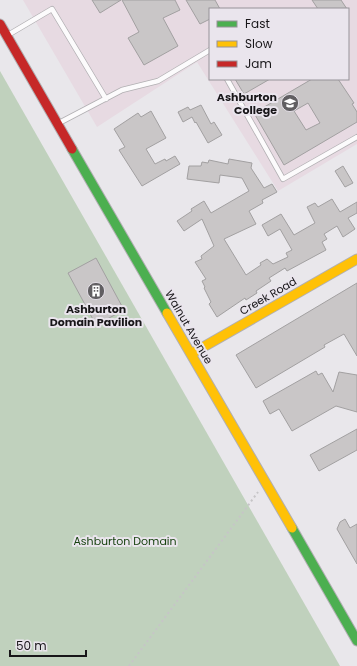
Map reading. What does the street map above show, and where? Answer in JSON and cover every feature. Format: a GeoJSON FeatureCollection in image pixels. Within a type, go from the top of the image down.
{"type":"FeatureCollection","features":[{"type":"Feature","properties":{"kind":"main road","name":"Walnut Avenue"},"geometry":{"type":"LineString","coordinates":[[0,24],[357,641]]}},
{"type":"Feature","properties":{"kind":"main road","name":"Creek Road"},"geometry":{"type":"LineString","coordinates":[[191,354],[357,259]]}},
{"type":"Feature","properties":{"kind":"lane"},"geometry":{"type":"LineString","coordinates":[[7,36],[52,9],[106,98]]}},
{"type":"Feature","properties":{"kind":"lane"},"geometry":{"type":"LineString","coordinates":[[58,124],[122,90],[158,81],[209,51]]}},
{"type":"Feature","properties":{"kind":"lane"},"geometry":{"type":"LineString","coordinates":[[228,80],[283,179],[357,137]]}},
{"type":"Feature","properties":{"kind":"path"},"geometry":{"type":"LineString","coordinates":[[129,666],[265,482]]}},
{"type":"Feature","properties":{"kind":"shaded area","name":"Ashburton College"},"geometry":{"type":"Polygon","coordinates":[[[23,0],[357,0],[357,144],[278,191],[197,62],[97,127],[23,0]]]}},
{"type":"Feature","properties":{"kind":"green space","name":"Ashburton Domain"},"geometry":{"type":"Polygon","coordinates":[[[0,71],[340,666],[0,666],[0,71]]]}},
{"type":"Feature","properties":{"kind":"building"},"geometry":{"type":"Polygon","coordinates":[[[92,0],[121,0],[100,13],[92,0]]]}},
{"type":"Feature","properties":{"kind":"building"},"geometry":{"type":"Polygon","coordinates":[[[122,0],[175,0],[180,10],[163,18],[178,46],[144,65],[128,38],[139,32],[122,0]]]}},
{"type":"Feature","properties":{"kind":"building"},"geometry":{"type":"Polygon","coordinates":[[[186,0],[215,0],[219,8],[209,8],[209,20],[200,24],[186,0]]]}},
{"type":"Feature","properties":{"kind":"building"},"geometry":{"type":"Polygon","coordinates":[[[312,0],[341,0],[346,8],[317,8],[312,0]]]}},
{"type":"Feature","properties":{"kind":"building"},"geometry":{"type":"Polygon","coordinates":[[[236,80],[268,80],[244,94],[236,80]]]}},
{"type":"Feature","properties":{"kind":"building"},"geometry":{"type":"Polygon","coordinates":[[[310,80],[339,80],[354,103],[352,104],[357,112],[357,122],[284,165],[254,113],[310,80]],[[308,103],[294,111],[306,130],[320,123],[308,103]]]}},
{"type":"Feature","properties":{"kind":"building"},"geometry":{"type":"Polygon","coordinates":[[[201,105],[211,124],[214,122],[222,135],[208,143],[192,117],[183,122],[178,112],[188,107],[190,110],[201,105]]]}},
{"type":"Feature","properties":{"kind":"building"},"geometry":{"type":"Polygon","coordinates":[[[151,111],[166,138],[146,149],[155,164],[165,159],[166,161],[175,156],[180,164],[142,186],[119,150],[125,147],[114,129],[138,113],[141,117],[151,111]]]}},
{"type":"Feature","properties":{"kind":"building"},"geometry":{"type":"Polygon","coordinates":[[[229,159],[252,163],[251,168],[264,188],[272,184],[277,192],[262,200],[263,203],[249,211],[256,224],[224,239],[246,275],[267,259],[273,264],[288,257],[286,253],[292,250],[280,229],[268,236],[262,225],[281,214],[294,235],[315,223],[307,207],[315,203],[318,207],[332,199],[340,212],[357,202],[357,213],[348,218],[355,229],[343,237],[337,226],[324,234],[327,239],[322,242],[326,250],[287,271],[285,268],[269,278],[271,281],[256,291],[257,293],[246,300],[245,298],[217,317],[209,304],[211,302],[204,288],[205,287],[202,281],[206,279],[195,262],[202,259],[201,256],[214,246],[202,219],[184,231],[177,221],[192,211],[191,209],[204,201],[211,213],[249,191],[242,178],[220,175],[219,183],[187,179],[189,166],[201,166],[202,162],[208,163],[209,160],[228,164],[229,159]]]}},
{"type":"Feature","properties":{"kind":"building"},"geometry":{"type":"Polygon","coordinates":[[[343,166],[353,183],[345,187],[335,171],[343,166]]]}},
{"type":"Feature","properties":{"kind":"building","name":"Ashburton Domain Pavilion"},"geometry":{"type":"Polygon","coordinates":[[[96,258],[124,310],[96,325],[68,273],[96,258]]]}},
{"type":"Feature","properties":{"kind":"building"},"geometry":{"type":"Polygon","coordinates":[[[357,283],[357,356],[344,334],[256,388],[236,355],[357,283]]]}},
{"type":"Feature","properties":{"kind":"building"},"geometry":{"type":"Polygon","coordinates":[[[316,371],[318,375],[322,373],[333,392],[339,372],[357,375],[357,412],[336,406],[292,431],[279,409],[270,414],[263,401],[316,371]]]}},
{"type":"Feature","properties":{"kind":"building"},"geometry":{"type":"Polygon","coordinates":[[[357,429],[357,450],[319,471],[310,455],[357,429]]]}},
{"type":"Feature","properties":{"kind":"building"},"geometry":{"type":"Polygon","coordinates":[[[345,519],[350,528],[357,524],[357,564],[337,529],[340,522],[345,519]]]}},
{"type":"Feature","properties":{"kind":"traffic: fast"},"geometry":{"type":"LineString","coordinates":[[72,149],[167,313]]}},
{"type":"Feature","properties":{"kind":"traffic: fast"},"geometry":{"type":"LineString","coordinates":[[292,528],[357,641]]}},
{"type":"Feature","properties":{"kind":"traffic: slow"},"geometry":{"type":"LineString","coordinates":[[191,354],[357,259]]}},
{"type":"Feature","properties":{"kind":"traffic: slow"},"geometry":{"type":"LineString","coordinates":[[167,313],[292,528]]}},
{"type":"Feature","properties":{"kind":"traffic: jam"},"geometry":{"type":"LineString","coordinates":[[0,24],[72,149]]}},
{"type":"Feature","properties":{"kind":"place","name":"Ashburton College"},"geometry":{"type":"Point","coordinates":[290,103]}},
{"type":"Feature","properties":{"kind":"place","name":"Ashburton Domain Pavilion"},"geometry":{"type":"Point","coordinates":[96,291]}}]}
